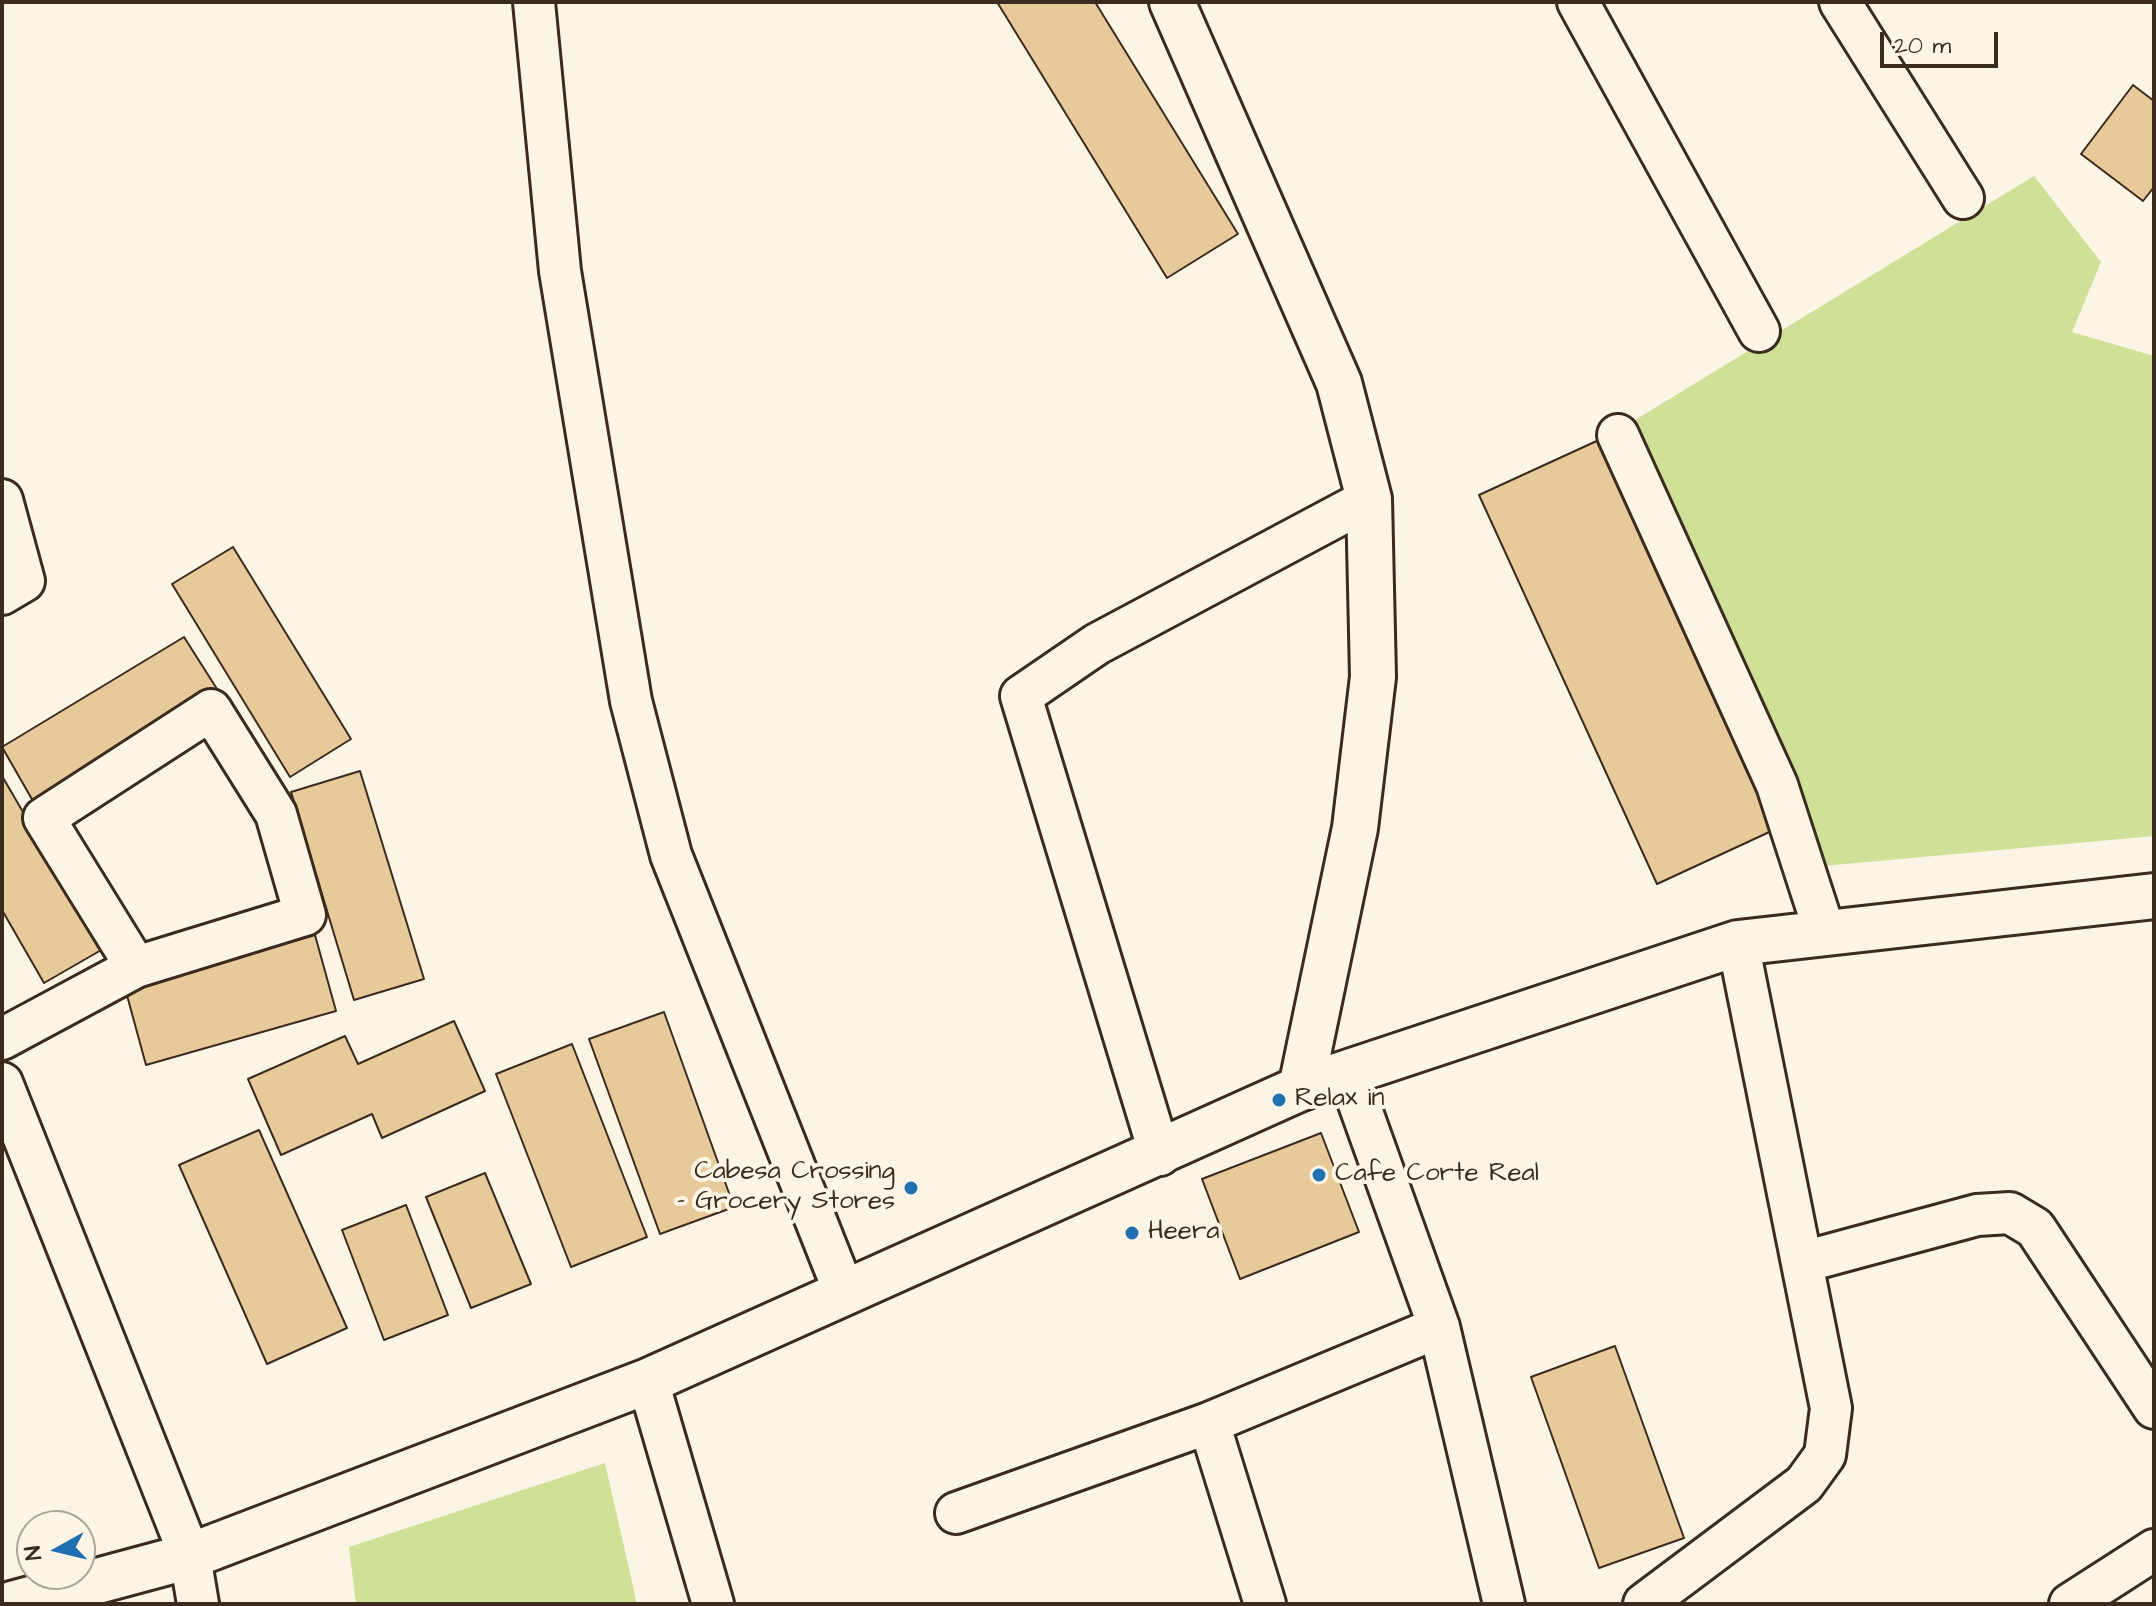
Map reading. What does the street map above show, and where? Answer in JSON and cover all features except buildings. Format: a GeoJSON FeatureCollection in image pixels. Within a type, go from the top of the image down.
{"type":"FeatureCollection","features":[{"type":"Feature","properties":{"kind":"main road"},"geometry":{"type":"LineString","coordinates":[[1172,2],[1339,383],[1369,499],[1373,677],[1355,828],[1301,1088]]}},
{"type":"Feature","properties":{"kind":"main road"},"geometry":{"type":"LineString","coordinates":[[12,1604],[190,1556],[648,1381],[1160,1155],[1301,1088],[1738,943],[2154,896]]}},
{"type":"Feature","properties":{"kind":"street"},"geometry":{"type":"LineString","coordinates":[[534,2],[560,271],[631,701],[671,855],[845,1294]]}},
{"type":"Feature","properties":{"kind":"street"},"geometry":{"type":"LineString","coordinates":[[1578,2],[1759,331]]}},
{"type":"Feature","properties":{"kind":"street"},"geometry":{"type":"LineString","coordinates":[[1840,2],[1963,198]]}},
{"type":"Feature","properties":{"kind":"street"},"geometry":{"type":"LineString","coordinates":[[1618,435],[1777,785],[1825,933]]}},
{"type":"Feature","properties":{"kind":"street"},"geometry":{"type":"LineString","coordinates":[[1160,1155],[1021,696],[1097,644],[1369,499]]}},
{"type":"Feature","properties":{"kind":"street"},"geometry":{"type":"LineString","coordinates":[[2,500],[24,581],[2,594]]}},
{"type":"Feature","properties":{"kind":"street"},"geometry":{"type":"LineString","coordinates":[[2,1039],[136,967],[305,915],[276,814],[211,710],[44,818],[136,967]]}},
{"type":"Feature","properties":{"kind":"street"},"geometry":{"type":"LineString","coordinates":[[1644,1604],[1804,1484],[1825,1455],[1831,1408],[1738,943]]}},
{"type":"Feature","properties":{"kind":"street"},"geometry":{"type":"LineString","coordinates":[[1348,1073],[1439,1327],[1504,1604]]}},
{"type":"Feature","properties":{"kind":"street"},"geometry":{"type":"LineString","coordinates":[[2,1083],[190,1556],[198,1604]]}},
{"type":"Feature","properties":{"kind":"street"},"geometry":{"type":"LineString","coordinates":[[1803,1262],[1977,1215],[2010,1213],[2035,1228],[2154,1408]]}},
{"type":"Feature","properties":{"kind":"street"},"geometry":{"type":"LineString","coordinates":[[956,1513],[1209,1423],[1439,1327]]}},
{"type":"Feature","properties":{"kind":"street"},"geometry":{"type":"LineString","coordinates":[[648,1381],[713,1604]]}},
{"type":"Feature","properties":{"kind":"street"},"geometry":{"type":"LineString","coordinates":[[1209,1423],[1265,1604]]}},
{"type":"Feature","properties":{"kind":"street"},"geometry":{"type":"LineString","coordinates":[[2070,1604],[2154,1550]]}},
{"type":"Feature","properties":{"kind":"green space"},"geometry":{"type":"Polygon","coordinates":[[[2034,176],[2101,262],[2072,332],[2154,356],[2154,836],[1823,866],[1627,425],[2034,176]]]}},
{"type":"Feature","properties":{"kind":"green space"},"geometry":{"type":"Polygon","coordinates":[[[605,1463],[637,1604],[356,1604],[349,1547],[605,1463]]]}},
{"type":"Feature","properties":{"kind":"place","name":"Relax in"},"geometry":{"type":"Point","coordinates":[1279,1100]}},
{"type":"Feature","properties":{"kind":"place","name":"Cafe Corte Real"},"geometry":{"type":"Point","coordinates":[1319,1175]}},
{"type":"Feature","properties":{"kind":"place","name":"Cabesa Crossing - Grocery Stores"},"geometry":{"type":"Point","coordinates":[911,1188]}},
{"type":"Feature","properties":{"kind":"place","name":"Heera"},"geometry":{"type":"Point","coordinates":[1132,1233]}}]}
